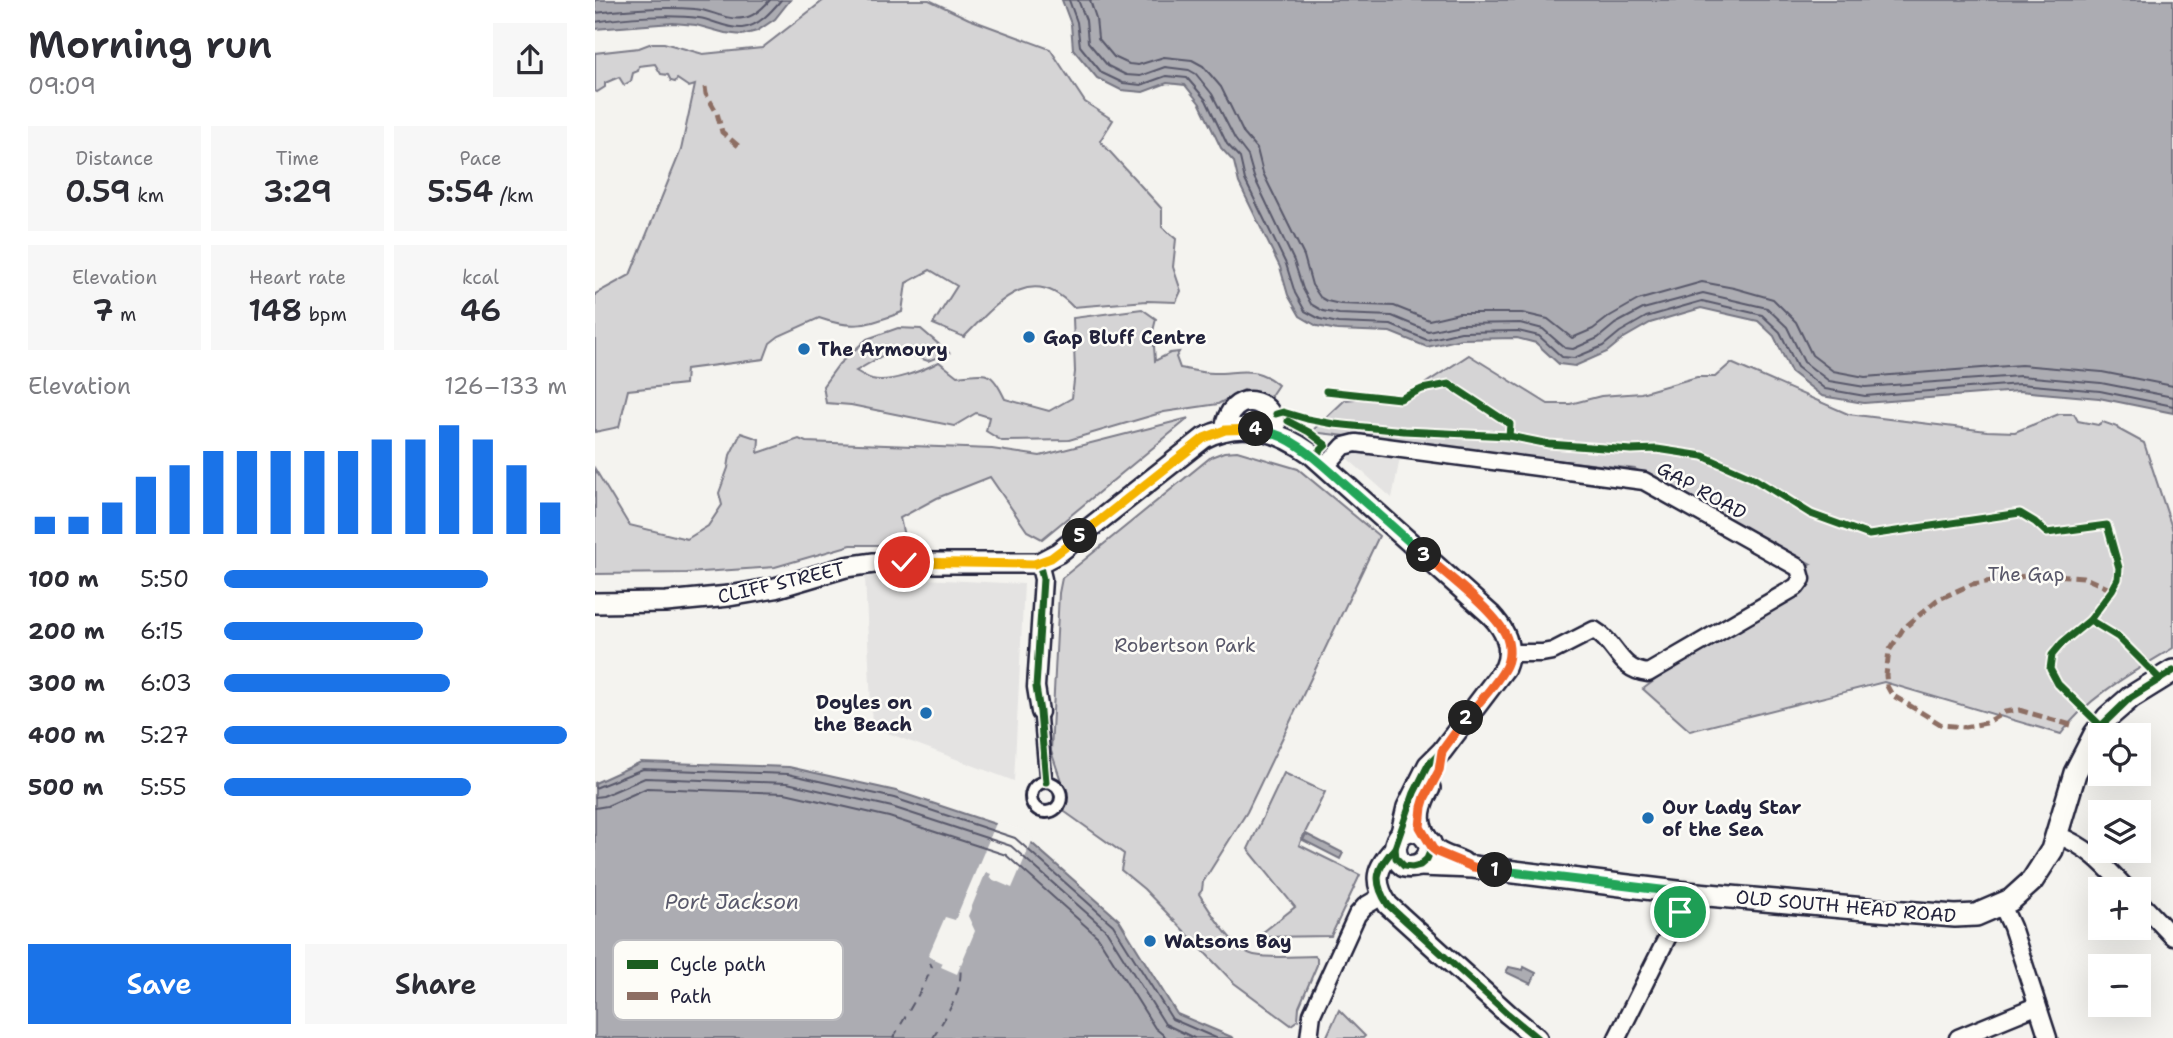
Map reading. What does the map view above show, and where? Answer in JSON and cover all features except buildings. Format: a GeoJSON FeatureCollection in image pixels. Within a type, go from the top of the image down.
{"type":"FeatureCollection","features":[{"type":"Feature","properties":{"kind":"main road","name":"OLD SOUTH HEAD ROAD"},"geometry":{"type":"LineString","coordinates":[[1405,854],[1473,867],[1686,893],[1955,916],[1976,915],[2011,900],[2032,881],[2046,862],[2075,773],[2095,734],[2108,717],[2131,697],[2173,671]]}},
{"type":"Feature","properties":{"kind":"main road"},"geometry":{"type":"LineString","coordinates":[[1412,831],[1419,832],[1428,840],[1429,856],[1405,854],[1412,831]]}},
{"type":"Feature","properties":{"kind":"main road","name":"OLD SOUTH HEAD ROAD"},"geometry":{"type":"LineString","coordinates":[[1428,840],[1437,852],[1473,867]]}},
{"type":"Feature","properties":{"kind":"street"},"geometry":{"type":"LineString","coordinates":[[1046,782],[1036,687],[1043,579],[1039,563],[1058,553],[1195,443],[1213,433],[1227,421],[1240,403],[1259,402],[1272,416],[1276,424],[1276,434]]}},
{"type":"Feature","properties":{"kind":"street"},"geometry":{"type":"LineString","coordinates":[[1227,421],[1276,434],[1296,443],[1491,614],[1504,631],[1509,653],[1503,671],[1442,751],[1428,765],[1407,807],[1405,854],[1382,896],[1357,915],[1312,1014],[1310,1034]]}},
{"type":"Feature","properties":{"kind":"street","name":"GAP ROAD"},"geometry":{"type":"LineString","coordinates":[[1325,467],[1345,446],[1356,443],[1644,481],[1799,568],[1802,579],[1796,587],[1648,673],[1636,672],[1623,661],[1601,633],[1594,629],[1553,651],[1509,653]]}},
{"type":"Feature","properties":{"kind":"street","name":"CLIFF STREET"},"geometry":{"type":"LineString","coordinates":[[599,601],[667,602],[758,592],[846,567],[874,563],[1039,563]]}},
{"type":"Feature","properties":{"kind":"street"},"geometry":{"type":"LineString","coordinates":[[1428,840],[1420,822],[1422,807],[1439,771],[1442,751]]}},
{"type":"Feature","properties":{"kind":"street"},"geometry":{"type":"LineString","coordinates":[[2057,835],[2093,854],[2115,877]]}},
{"type":"Feature","properties":{"kind":"street"},"geometry":{"type":"LineString","coordinates":[[1617,1038],[1680,912],[1686,893]]}},
{"type":"Feature","properties":{"kind":"street"},"geometry":{"type":"LineString","coordinates":[[1382,896],[1414,931],[1537,1038]]}},
{"type":"Feature","properties":{"kind":"street"},"geometry":{"type":"LineString","coordinates":[[2002,905],[2012,927],[2048,1038]]}},
{"type":"Feature","properties":{"kind":"street"},"geometry":{"type":"LineString","coordinates":[[2151,914],[2173,937]]}},
{"type":"Feature","properties":{"kind":"street"},"geometry":{"type":"LineString","coordinates":[[1958,1038],[2036,1006]]}},
{"type":"Feature","properties":{"kind":"shaded area"},"geometry":{"type":"Polygon","coordinates":[[[1352,453],[1400,458],[1392,498],[1348,459],[1352,453]]]}},
{"type":"Feature","properties":{"kind":"shaded area"},"geometry":{"type":"Polygon","coordinates":[[[865,576],[1024,584],[1014,781],[872,727],[865,576]]]}},
{"type":"Feature","properties":{"kind":"green space"},"geometry":{"type":"Polygon","coordinates":[[[824,0],[929,0],[969,19],[1050,49],[1085,102],[1113,120],[1100,141],[1162,209],[1162,227],[1176,239],[1173,267],[1181,291],[1176,302],[1147,301],[1073,307],[1057,294],[1042,288],[1028,288],[1001,301],[964,337],[933,324],[957,286],[930,270],[906,283],[902,312],[880,320],[852,325],[819,318],[779,336],[770,343],[764,359],[686,369],[685,384],[628,390],[619,427],[595,432],[595,294],[630,275],[681,150],[695,85],[689,87],[677,79],[675,82],[671,81],[668,75],[661,74],[655,64],[639,66],[631,81],[624,85],[619,77],[605,83],[605,87],[597,92],[595,53],[639,48],[652,43],[664,43],[703,54],[762,48],[824,0]]]}},
{"type":"Feature","properties":{"kind":"green space"},"geometry":{"type":"Polygon","coordinates":[[[1142,309],[1156,319],[1153,331],[1155,361],[1170,353],[1179,352],[1176,357],[1180,368],[1210,373],[1255,372],[1278,385],[1266,403],[1244,390],[1218,404],[1164,412],[1069,440],[1002,441],[986,431],[989,417],[976,413],[954,426],[851,405],[826,403],[823,386],[839,364],[867,339],[898,328],[921,329],[949,353],[928,361],[905,353],[887,353],[856,371],[872,379],[888,380],[939,362],[957,376],[987,375],[996,382],[1005,399],[1049,411],[1072,398],[1075,372],[1073,318],[1142,309]]]}},
{"type":"Feature","properties":{"kind":"green space","name":"The Gap"},"geometry":{"type":"Polygon","coordinates":[[[1469,355],[1548,404],[1570,404],[1601,396],[1641,393],[1697,377],[1715,377],[1731,363],[1848,414],[2015,432],[2059,414],[2074,414],[2078,421],[2098,425],[2103,422],[2117,427],[2144,443],[2173,531],[2173,648],[2098,697],[2084,708],[2061,734],[1884,682],[1690,731],[1643,689],[1811,564],[1635,469],[1311,432],[1345,400],[1409,394],[1469,355]]]}},
{"type":"Feature","properties":{"kind":"green space"},"geometry":{"type":"Polygon","coordinates":[[[1189,418],[1042,539],[1027,531],[990,477],[937,498],[900,518],[906,545],[851,545],[775,567],[687,573],[595,574],[595,469],[629,525],[687,539],[708,526],[722,505],[719,493],[730,455],[741,433],[759,439],[758,453],[799,439],[806,442],[992,449],[1040,456],[1189,418]]]}},
{"type":"Feature","properties":{"kind":"green space","name":"Robertson Park"},"geometry":{"type":"Polygon","coordinates":[[[1237,451],[1298,469],[1379,536],[1247,812],[1203,882],[1199,894],[1223,929],[1246,952],[1269,957],[1317,958],[1317,965],[1299,1007],[1298,1020],[1291,1025],[1234,983],[1144,889],[1121,870],[1124,854],[1065,812],[1061,781],[1051,751],[1062,578],[1211,457],[1237,451]]]}},
{"type":"Feature","properties":{"kind":"green space"},"geometry":{"type":"Polygon","coordinates":[[[1284,773],[1325,792],[1299,845],[1360,875],[1331,936],[1257,937],[1295,907],[1248,849],[1284,773]]]}},
{"type":"Feature","properties":{"kind":"green space"},"geometry":{"type":"Polygon","coordinates":[[[1339,1010],[1365,1036],[1363,1038],[1326,1038],[1339,1010]]]}},
{"type":"Feature","properties":{"kind":"water"},"geometry":{"type":"Polygon","coordinates":[[[595,0],[790,0],[775,19],[757,31],[742,35],[673,23],[595,29],[595,0]]]}},
{"type":"Feature","properties":{"kind":"water"},"geometry":{"type":"Polygon","coordinates":[[[1062,0],[2173,0],[2173,413],[2099,398],[2019,391],[1864,403],[1822,396],[1791,372],[1774,336],[1758,321],[1701,308],[1650,323],[1624,338],[1607,352],[1575,366],[1559,364],[1536,343],[1517,338],[1461,339],[1427,347],[1390,332],[1337,330],[1317,326],[1300,316],[1288,295],[1280,267],[1239,183],[1234,162],[1221,148],[1200,104],[1185,85],[1167,83],[1143,92],[1121,90],[1097,78],[1073,49],[1071,24],[1062,0]]]}},
{"type":"Feature","properties":{"kind":"water","name":"Port Jackson"},"geometry":{"type":"Polygon","coordinates":[[[641,762],[789,767],[896,791],[1019,832],[1119,920],[1177,1014],[1234,1038],[595,1038],[595,783],[641,762]]]}},
{"type":"Feature","properties":{"kind":"water"},"geometry":{"type":"Polygon","coordinates":[[[1306,834],[1343,853],[1340,859],[1303,840],[1306,834]]]}},
{"type":"Feature","properties":{"kind":"water"},"geometry":{"type":"Polygon","coordinates":[[[1509,967],[1523,970],[1524,967],[1536,973],[1531,984],[1506,972],[1509,967]]]}},
{"type":"Feature","properties":{"kind":"pier"},"geometry":{"type":"Polygon","coordinates":[[[997,821],[1021,829],[1033,839],[1012,888],[989,878],[991,874],[986,872],[968,916],[975,931],[957,974],[941,967],[943,963],[928,956],[945,917],[955,920],[997,821]]]}},
{"type":"Feature","properties":{"kind":"ferry route"},"geometry":{"type":"LineString","coordinates":[[893,1038],[924,985],[932,967],[930,963]]}},
{"type":"Feature","properties":{"kind":"ferry route"},"geometry":{"type":"LineString","coordinates":[[933,1038],[957,994],[960,964]]}},
{"type":"Feature","properties":{"kind":"marked path"},"geometry":{"type":"LineString","coordinates":[[705,87],[722,132],[742,149]]}},
{"type":"Feature","properties":{"kind":"marked path"},"geometry":{"type":"LineString","coordinates":[[2071,725],[2019,710],[2005,712],[1986,723],[1965,727],[1942,725],[1892,695],[1887,686],[1886,675],[1889,651],[1903,629],[1937,600],[1972,584],[2039,574],[2083,577],[2112,590]]}},
{"type":"Feature","properties":{"kind":"cycle path"},"geometry":{"type":"LineString","coordinates":[[1326,391],[1400,399],[1422,389],[1449,384],[1510,424],[1509,436]]}},
{"type":"Feature","properties":{"kind":"cycle path"},"geometry":{"type":"LineString","coordinates":[[1276,414],[1283,412],[1334,424],[1404,431],[1509,436],[1549,444],[1631,450],[1657,449],[1703,456],[1753,478],[1811,514],[1869,535],[2020,513],[2047,533],[2107,525],[2119,568],[2118,579],[2090,620],[2052,655],[2050,669],[2058,684],[2101,726],[2131,697],[2173,671]]}},
{"type":"Feature","properties":{"kind":"cycle path"},"geometry":{"type":"LineString","coordinates":[[1046,782],[1036,687],[1043,579],[1039,563],[1058,553],[1195,443],[1210,435],[1225,430],[1256,429],[1287,438],[1314,457],[1326,445],[1288,421]]}},
{"type":"Feature","properties":{"kind":"cycle path"},"geometry":{"type":"LineString","coordinates":[[1325,467],[1491,615],[1507,639],[1509,653],[1505,668],[1442,751],[1428,765],[1414,793],[1395,848],[1396,858],[1404,866],[1420,865],[1430,852],[1430,843],[1420,827],[1421,812],[1425,797],[1439,771],[1442,751]]}},
{"type":"Feature","properties":{"kind":"cycle path"},"geometry":{"type":"LineString","coordinates":[[2090,620],[2118,637],[2160,679]]}},
{"type":"Feature","properties":{"kind":"cycle path"},"geometry":{"type":"LineString","coordinates":[[1395,848],[1378,875],[1380,889],[1388,905],[1537,1038]]}},
{"type":"Feature","properties":{"kind":"place","name":"Gap Bluff Centre"},"geometry":{"type":"Point","coordinates":[1029,337]}},
{"type":"Feature","properties":{"kind":"place","name":"The Armoury"},"geometry":{"type":"Point","coordinates":[804,349]}},
{"type":"Feature","properties":{"kind":"place","name":"Doyles on the Beach"},"geometry":{"type":"Point","coordinates":[926,713]}},
{"type":"Feature","properties":{"kind":"place","name":"Our Lady Star of the Sea"},"geometry":{"type":"Point","coordinates":[1648,818]}},
{"type":"Feature","properties":{"kind":"place","name":"Watsons Bay"},"geometry":{"type":"Point","coordinates":[1150,941]}},
{"type":"Feature","properties":{"kind":"route"},"geometry":{"type":"LineString","coordinates":[[904,562],[1039,563],[1058,553],[1195,443],[1213,433],[1249,428],[1266,430],[1286,438],[1310,453],[1491,614],[1507,639],[1507,664],[1442,751],[1439,771],[1425,797],[1420,827],[1433,849],[1473,867],[1686,893],[1680,912]]}}]}
